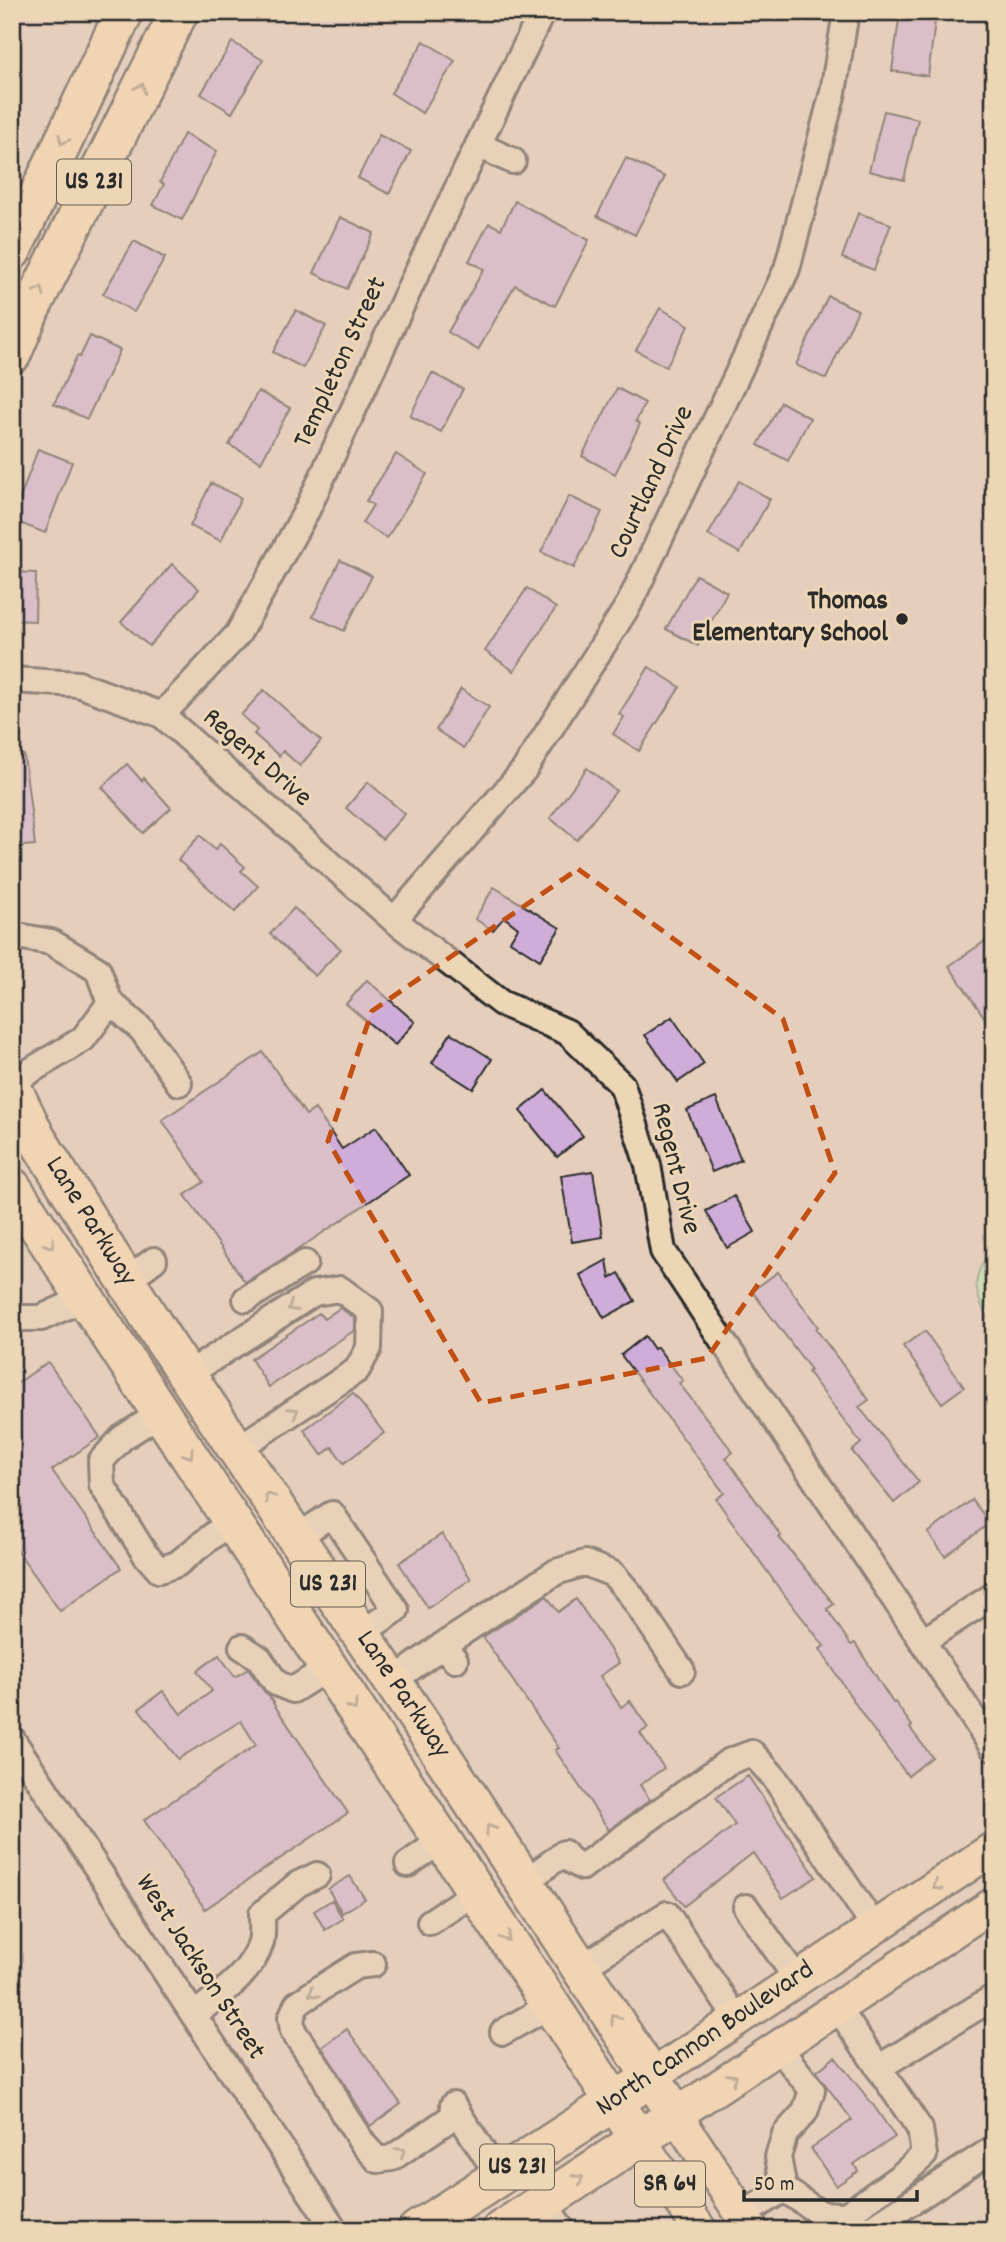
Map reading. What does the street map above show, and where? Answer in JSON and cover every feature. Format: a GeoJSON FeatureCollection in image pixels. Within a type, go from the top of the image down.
{"type":"FeatureCollection","features":[{"type":"Feature","properties":{"kind":"highway","name":"US 231"},"geometry":{"type":"LineString","coordinates":[[12,251],[124,12]]}},
{"type":"Feature","properties":{"kind":"highway","name":"US 231"},"geometry":{"type":"LineString","coordinates":[[12,354],[31,309],[179,12]]}},
{"type":"Feature","properties":{"kind":"highway","name":"Lane Parkway"},"geometry":{"type":"LineString","coordinates":[[12,1085],[36,1137],[140,1270],[187,1375],[393,1681],[676,2115]]}},
{"type":"Feature","properties":{"kind":"highway","name":"Lane Parkway"},"geometry":{"type":"LineString","coordinates":[[12,1187],[639,2139]]}},
{"type":"Feature","properties":{"kind":"highway","name":"North Cannon Boulevard"},"geometry":{"type":"LineString","coordinates":[[417,2230],[652,2076]]}},
{"type":"Feature","properties":{"kind":"highway","name":"North Cannon Boulevard"},"geometry":{"type":"LineString","coordinates":[[501,2230],[553,2216],[639,2139],[676,2115]]}},
{"type":"Feature","properties":{"kind":"main road","name":"North Cannon Boulevard"},"geometry":{"type":"LineString","coordinates":[[652,2076],[994,1848]]}},
{"type":"Feature","properties":{"kind":"main road","name":"North Cannon Boulevard"},"geometry":{"type":"LineString","coordinates":[[676,2115],[994,1904]]}},
{"type":"Feature","properties":{"kind":"main road","name":"Lane Parkway"},"geometry":{"type":"LineString","coordinates":[[676,2115],[747,2222]]}},
{"type":"Feature","properties":{"kind":"main road","name":"Lane Parkway"},"geometry":{"type":"LineString","coordinates":[[639,2139],[700,2230]]}},
{"type":"Feature","properties":{"kind":"street","name":"Templeton Street"},"geometry":{"type":"LineString","coordinates":[[162,715],[237,634],[307,510],[541,12]]}},
{"type":"Feature","properties":{"kind":"street","name":"Courtland Drive"},"geometry":{"type":"LineString","coordinates":[[394,920],[524,770],[629,604],[787,269],[834,92],[846,12]]}},
{"type":"Feature","properties":{"kind":"street"},"geometry":{"type":"LineString","coordinates":[[478,145],[513,161]]}},
{"type":"Feature","properties":{"kind":"street","name":"Regent Drive"},"geometry":{"type":"LineString","coordinates":[[12,680],[78,684],[162,715],[394,920],[501,1003],[567,1032],[622,1085],[648,1165],[663,1251],[994,1749]]}},
{"type":"Feature","properties":{"kind":"street"},"geometry":{"type":"LineString","coordinates":[[12,934],[51,942],[98,970],[109,1001],[142,1030],[179,1083]]}},
{"type":"Feature","properties":{"kind":"street"},"geometry":{"type":"LineString","coordinates":[[12,1085],[83,1039],[109,1001]]}},
{"type":"Feature","properties":{"kind":"street"},"geometry":{"type":"LineString","coordinates":[[246,1299],[304,1263]]}},
{"type":"Feature","properties":{"kind":"street"},"geometry":{"type":"LineString","coordinates":[[187,1375],[314,1293],[341,1289],[370,1311],[369,1349],[357,1370],[237,1449]]}},
{"type":"Feature","properties":{"kind":"street"},"geometry":{"type":"LineString","coordinates":[[12,1318],[41,1318],[85,1298]]}},
{"type":"Feature","properties":{"kind":"street"},"geometry":{"type":"LineString","coordinates":[[161,1413],[122,1438],[101,1461],[102,1485],[145,1554],[159,1570],[177,1564],[232,1520]]}},
{"type":"Feature","properties":{"kind":"street"},"geometry":{"type":"LineString","coordinates":[[393,1681],[449,1652],[556,1572],[584,1563],[613,1574],[631,1595],[682,1671]]}},
{"type":"Feature","properties":{"kind":"street"},"geometry":{"type":"LineString","coordinates":[[923,1641],[994,1595]]}},
{"type":"Feature","properties":{"kind":"street"},"geometry":{"type":"LineString","coordinates":[[242,1647],[259,1658],[275,1683],[293,1690],[328,1668]]}},
{"type":"Feature","properties":{"kind":"street","name":"West Jackson Street"},"geometry":{"type":"LineString","coordinates":[[12,1739],[335,2230]]}},
{"type":"Feature","properties":{"kind":"street"},"geometry":{"type":"LineString","coordinates":[[525,1882],[564,1853],[582,1867],[728,1762],[752,1753],[774,1777],[875,1928]]}},
{"type":"Feature","properties":{"kind":"street"},"geometry":{"type":"LineString","coordinates":[[408,1864],[442,1840]]}},
{"type":"Feature","properties":{"kind":"street"},"geometry":{"type":"LineString","coordinates":[[194,2015],[231,1986],[251,1965],[262,1940],[262,1914],[298,1884],[317,1875]]}},
{"type":"Feature","properties":{"kind":"street"},"geometry":{"type":"LineString","coordinates":[[430,1922],[476,1892]]}},
{"type":"Feature","properties":{"kind":"street"},"geometry":{"type":"LineString","coordinates":[[746,1907],[797,1979]]}},
{"type":"Feature","properties":{"kind":"street"},"geometry":{"type":"LineString","coordinates":[[581,1967],[667,1914],[737,2019]]}},
{"type":"Feature","properties":{"kind":"street"},"geometry":{"type":"LineString","coordinates":[[373,1964],[356,1966],[297,2004],[291,2018],[293,2031],[324,2076],[364,2145],[378,2160],[392,2158],[456,2109],[500,2178]]}},
{"type":"Feature","properties":{"kind":"street"},"geometry":{"type":"LineString","coordinates":[[878,2068],[994,1997]]}},
{"type":"Feature","properties":{"kind":"street"},"geometry":{"type":"LineString","coordinates":[[503,2032],[551,2004]]}},
{"type":"Feature","properties":{"kind":"street"},"geometry":{"type":"LineString","coordinates":[[779,2048],[812,2090],[805,2112],[785,2134],[778,2157],[784,2189],[821,2214],[846,2214],[902,2175],[924,2155],[920,2129],[838,2008]]}},
{"type":"Feature","properties":{"kind":"street"},"geometry":{"type":"LineString","coordinates":[[869,2230],[994,2148]]}},
{"type":"Feature","properties":{"kind":"street"},"geometry":{"type":"LineString","coordinates":[[747,2222],[784,2189]]}},
{"type":"Feature","properties":{"kind":"highlighted area"},"geometry":{"type":"Polygon","coordinates":[[[578,869],[783,1019],[835,1173],[707,1358],[481,1403],[328,1141],[372,1011],[578,869]]]}},
{"type":"Feature","properties":{"kind":"green space"},"geometry":{"type":"Polygon","coordinates":[[[994,1245],[994,1333],[979,1298],[977,1280],[979,1270],[994,1245]]]}},
{"type":"Feature","properties":{"kind":"building"},"geometry":{"type":"Polygon","coordinates":[[[900,12],[936,14],[928,76],[892,71],[900,12]]]}},
{"type":"Feature","properties":{"kind":"building"},"geometry":{"type":"Polygon","coordinates":[[[424,41],[455,61],[422,113],[391,93],[424,41]]]}},
{"type":"Feature","properties":{"kind":"building"},"geometry":{"type":"Polygon","coordinates":[[[232,42],[263,60],[232,113],[201,94],[232,42]]]}},
{"type":"Feature","properties":{"kind":"building"},"geometry":{"type":"Polygon","coordinates":[[[884,111],[918,119],[904,180],[869,171],[884,111]]]}},
{"type":"Feature","properties":{"kind":"building"},"geometry":{"type":"Polygon","coordinates":[[[184,134],[217,151],[182,220],[153,205],[164,184],[160,182],[184,134]]]}},
{"type":"Feature","properties":{"kind":"building"},"geometry":{"type":"Polygon","coordinates":[[[379,135],[411,151],[389,194],[358,178],[379,135]]]}},
{"type":"Feature","properties":{"kind":"building"},"geometry":{"type":"Polygon","coordinates":[[[626,158],[665,177],[635,235],[597,216],[626,158]]]}},
{"type":"Feature","properties":{"kind":"building"},"geometry":{"type":"Polygon","coordinates":[[[515,201],[589,240],[555,306],[515,285],[478,350],[448,332],[484,269],[469,261],[489,223],[501,229],[515,201]]]}},
{"type":"Feature","properties":{"kind":"building"},"geometry":{"type":"Polygon","coordinates":[[[858,213],[891,224],[874,270],[842,258],[858,213]]]}},
{"type":"Feature","properties":{"kind":"building"},"geometry":{"type":"Polygon","coordinates":[[[340,217],[374,233],[347,289],[314,273],[340,217]]]}},
{"type":"Feature","properties":{"kind":"building"},"geometry":{"type":"Polygon","coordinates":[[[134,241],[165,258],[134,312],[103,294],[134,241]]]}},
{"type":"Feature","properties":{"kind":"building"},"geometry":{"type":"Polygon","coordinates":[[[828,296],[858,310],[826,379],[796,365],[828,296]]]}},
{"type":"Feature","properties":{"kind":"building"},"geometry":{"type":"Polygon","coordinates":[[[660,308],[689,325],[666,367],[636,350],[660,308]]]}},
{"type":"Feature","properties":{"kind":"building"},"geometry":{"type":"Polygon","coordinates":[[[296,310],[326,326],[303,368],[273,352],[296,310]]]}},
{"type":"Feature","properties":{"kind":"building"},"geometry":{"type":"Polygon","coordinates":[[[90,336],[120,350],[87,419],[54,404],[77,356],[80,357],[90,336]]]}},
{"type":"Feature","properties":{"kind":"building"},"geometry":{"type":"Polygon","coordinates":[[[432,373],[463,389],[441,432],[410,416],[432,373]]]}},
{"type":"Feature","properties":{"kind":"building"},"geometry":{"type":"Polygon","coordinates":[[[617,388],[645,403],[636,421],[640,424],[615,474],[582,456],[617,388]]]}},
{"type":"Feature","properties":{"kind":"building"},"geometry":{"type":"Polygon","coordinates":[[[258,391],[290,408],[261,462],[229,445],[258,391]]]}},
{"type":"Feature","properties":{"kind":"building"},"geometry":{"type":"Polygon","coordinates":[[[781,402],[810,418],[788,461],[758,445],[781,402]]]}},
{"type":"Feature","properties":{"kind":"building"},"geometry":{"type":"Polygon","coordinates":[[[38,449],[72,462],[45,533],[12,520],[38,449]]]}},
{"type":"Feature","properties":{"kind":"building"},"geometry":{"type":"Polygon","coordinates":[[[396,454],[427,474],[387,538],[362,523],[373,505],[366,501],[396,454]]]}},
{"type":"Feature","properties":{"kind":"building"},"geometry":{"type":"Polygon","coordinates":[[[739,481],[770,499],[740,553],[708,535],[739,481]]]}},
{"type":"Feature","properties":{"kind":"building"},"geometry":{"type":"Polygon","coordinates":[[[211,483],[241,498],[221,541],[190,526],[211,483]]]}},
{"type":"Feature","properties":{"kind":"building"},"geometry":{"type":"Polygon","coordinates":[[[569,496],[602,512],[574,568],[541,552],[569,496]]]}},
{"type":"Feature","properties":{"kind":"building"},"geometry":{"type":"Polygon","coordinates":[[[340,560],[372,576],[344,631],[313,616],[340,560]]]}},
{"type":"Feature","properties":{"kind":"building"},"geometry":{"type":"Polygon","coordinates":[[[172,564],[199,589],[149,646],[121,622],[172,564]]]}},
{"type":"Feature","properties":{"kind":"building"},"geometry":{"type":"Polygon","coordinates":[[[12,572],[36,573],[35,621],[12,620],[12,572]]]}},
{"type":"Feature","properties":{"kind":"building"},"geometry":{"type":"Polygon","coordinates":[[[696,575],[727,592],[698,646],[666,629],[696,575]]]}},
{"type":"Feature","properties":{"kind":"building"},"geometry":{"type":"Polygon","coordinates":[[[527,588],[556,608],[514,671],[485,651],[527,588]]]}},
{"type":"Feature","properties":{"kind":"building"},"geometry":{"type":"Polygon","coordinates":[[[649,667],[680,687],[639,751],[613,734],[624,717],[619,714],[649,667]]]}},
{"type":"Feature","properties":{"kind":"building"},"geometry":{"type":"Polygon","coordinates":[[[461,689],[489,707],[464,748],[436,730],[461,689]]]}},
{"type":"Feature","properties":{"kind":"building"},"geometry":{"type":"Polygon","coordinates":[[[264,690],[321,741],[300,766],[283,751],[279,756],[254,734],[257,730],[241,715],[264,690]]]}},
{"type":"Feature","properties":{"kind":"building"},"geometry":{"type":"Polygon","coordinates":[[[24,755],[35,845],[12,847],[12,756],[24,755]]]}},
{"type":"Feature","properties":{"kind":"building"},"geometry":{"type":"Polygon","coordinates":[[[127,764],[142,781],[144,778],[171,808],[143,833],[102,787],[127,764]]]}},
{"type":"Feature","properties":{"kind":"building"},"geometry":{"type":"Polygon","coordinates":[[[587,768],[616,791],[577,840],[550,818],[587,768]]]}},
{"type":"Feature","properties":{"kind":"building"},"geometry":{"type":"Polygon","coordinates":[[[368,782],[405,814],[382,839],[346,808],[368,782]]]}},
{"type":"Feature","properties":{"kind":"building"},"geometry":{"type":"Polygon","coordinates":[[[200,835],[215,850],[220,844],[245,867],[241,871],[258,886],[235,912],[178,860],[200,835]]]}},
{"type":"Feature","properties":{"kind":"building"},"geometry":{"type":"Polygon","coordinates":[[[494,887],[560,928],[540,960],[510,941],[518,928],[504,917],[493,930],[475,919],[494,887]]]}},
{"type":"Feature","properties":{"kind":"building"},"geometry":{"type":"Polygon","coordinates":[[[294,908],[341,949],[315,976],[270,934],[294,908]]]}},
{"type":"Feature","properties":{"kind":"building"},"geometry":{"type":"Polygon","coordinates":[[[994,935],[994,1031],[949,966],[994,935]]]}},
{"type":"Feature","properties":{"kind":"building"},"geometry":{"type":"Polygon","coordinates":[[[367,980],[415,1022],[395,1045],[346,1004],[367,980]]]}},
{"type":"Feature","properties":{"kind":"building"},"geometry":{"type":"Polygon","coordinates":[[[672,1017],[704,1064],[678,1082],[645,1035],[672,1017]]]}},
{"type":"Feature","properties":{"kind":"building"},"geometry":{"type":"Polygon","coordinates":[[[451,1033],[492,1059],[473,1089],[432,1063],[451,1033]]]}},
{"type":"Feature","properties":{"kind":"building"},"geometry":{"type":"Polygon","coordinates":[[[263,1052],[306,1115],[315,1109],[342,1149],[376,1127],[409,1175],[245,1282],[185,1195],[204,1182],[162,1120],[263,1052]]]}},
{"type":"Feature","properties":{"kind":"building"},"geometry":{"type":"Polygon","coordinates":[[[545,1090],[583,1136],[557,1157],[520,1111],[545,1090]]]}},
{"type":"Feature","properties":{"kind":"building"},"geometry":{"type":"Polygon","coordinates":[[[716,1098],[741,1160],[712,1172],[687,1110],[716,1098]]]}},
{"type":"Feature","properties":{"kind":"building"},"geometry":{"type":"Polygon","coordinates":[[[593,1171],[603,1237],[572,1242],[561,1176],[593,1171]]]}},
{"type":"Feature","properties":{"kind":"building"},"geometry":{"type":"Polygon","coordinates":[[[734,1196],[755,1232],[727,1248],[706,1211],[734,1196]]]}},
{"type":"Feature","properties":{"kind":"building"},"geometry":{"type":"Polygon","coordinates":[[[607,1260],[610,1278],[619,1273],[635,1301],[604,1318],[580,1275],[607,1260]]]}},
{"type":"Feature","properties":{"kind":"building"},"geometry":{"type":"Polygon","coordinates":[[[778,1272],[869,1400],[859,1407],[919,1482],[894,1503],[852,1451],[861,1443],[752,1291],[778,1272]]]}},
{"type":"Feature","properties":{"kind":"building"},"geometry":{"type":"Polygon","coordinates":[[[340,1308],[355,1318],[355,1330],[269,1387],[251,1359],[319,1313],[324,1319],[340,1308]]]}},
{"type":"Feature","properties":{"kind":"building"},"geometry":{"type":"Polygon","coordinates":[[[925,1331],[964,1387],[942,1403],[903,1346],[925,1331]]]}},
{"type":"Feature","properties":{"kind":"building"},"geometry":{"type":"Polygon","coordinates":[[[645,1336],[683,1381],[679,1383],[733,1452],[726,1458],[781,1536],[779,1537],[834,1604],[827,1609],[851,1645],[855,1643],[932,1757],[908,1776],[866,1720],[820,1649],[824,1646],[716,1499],[724,1493],[621,1355],[645,1336]]]}},
{"type":"Feature","properties":{"kind":"building"},"geometry":{"type":"Polygon","coordinates":[[[48,1362],[100,1437],[52,1470],[121,1568],[60,1611],[12,1543],[12,1387],[48,1362]]]}},
{"type":"Feature","properties":{"kind":"building"},"geometry":{"type":"Polygon","coordinates":[[[353,1393],[384,1433],[344,1463],[332,1447],[322,1455],[304,1430],[353,1393]]]}},
{"type":"Feature","properties":{"kind":"building"},"geometry":{"type":"Polygon","coordinates":[[[972,1500],[990,1523],[945,1556],[928,1533],[972,1500]]]}},
{"type":"Feature","properties":{"kind":"building"},"geometry":{"type":"Polygon","coordinates":[[[442,1534],[471,1579],[428,1608],[399,1563],[442,1534]]]}},
{"type":"Feature","properties":{"kind":"building"},"geometry":{"type":"Polygon","coordinates":[[[547,1596],[558,1612],[576,1599],[619,1663],[600,1676],[621,1707],[630,1701],[648,1728],[640,1733],[664,1768],[640,1785],[650,1800],[609,1830],[555,1750],[559,1748],[483,1637],[547,1596]]]}},
{"type":"Feature","properties":{"kind":"building"},"geometry":{"type":"Polygon","coordinates":[[[219,1655],[235,1677],[248,1669],[274,1702],[348,1813],[205,1909],[144,1820],[256,1745],[241,1721],[178,1759],[139,1709],[163,1691],[181,1714],[212,1691],[197,1671],[219,1655]]]}},
{"type":"Feature","properties":{"kind":"building"},"geometry":{"type":"Polygon","coordinates":[[[748,1776],[816,1877],[783,1898],[753,1853],[684,1906],[664,1880],[735,1825],[716,1797],[748,1776]]]}},
{"type":"Feature","properties":{"kind":"building"},"geometry":{"type":"Polygon","coordinates":[[[350,1876],[365,1899],[342,1913],[328,1889],[350,1876]]]}},
{"type":"Feature","properties":{"kind":"building"},"geometry":{"type":"Polygon","coordinates":[[[332,1900],[343,1919],[325,1930],[314,1911],[332,1900]]]}},
{"type":"Feature","properties":{"kind":"building"},"geometry":{"type":"Polygon","coordinates":[[[347,2029],[401,2104],[370,2126],[322,2047],[347,2029]]]}},
{"type":"Feature","properties":{"kind":"building"},"geometry":{"type":"Polygon","coordinates":[[[835,2057],[895,2137],[854,2164],[858,2171],[836,2186],[811,2148],[852,2120],[816,2072],[835,2057]]]}},
{"type":"Feature","properties":{"kind":"place","name":"Thomas Elementary School"},"geometry":{"type":"Point","coordinates":[902,619]}}]}
